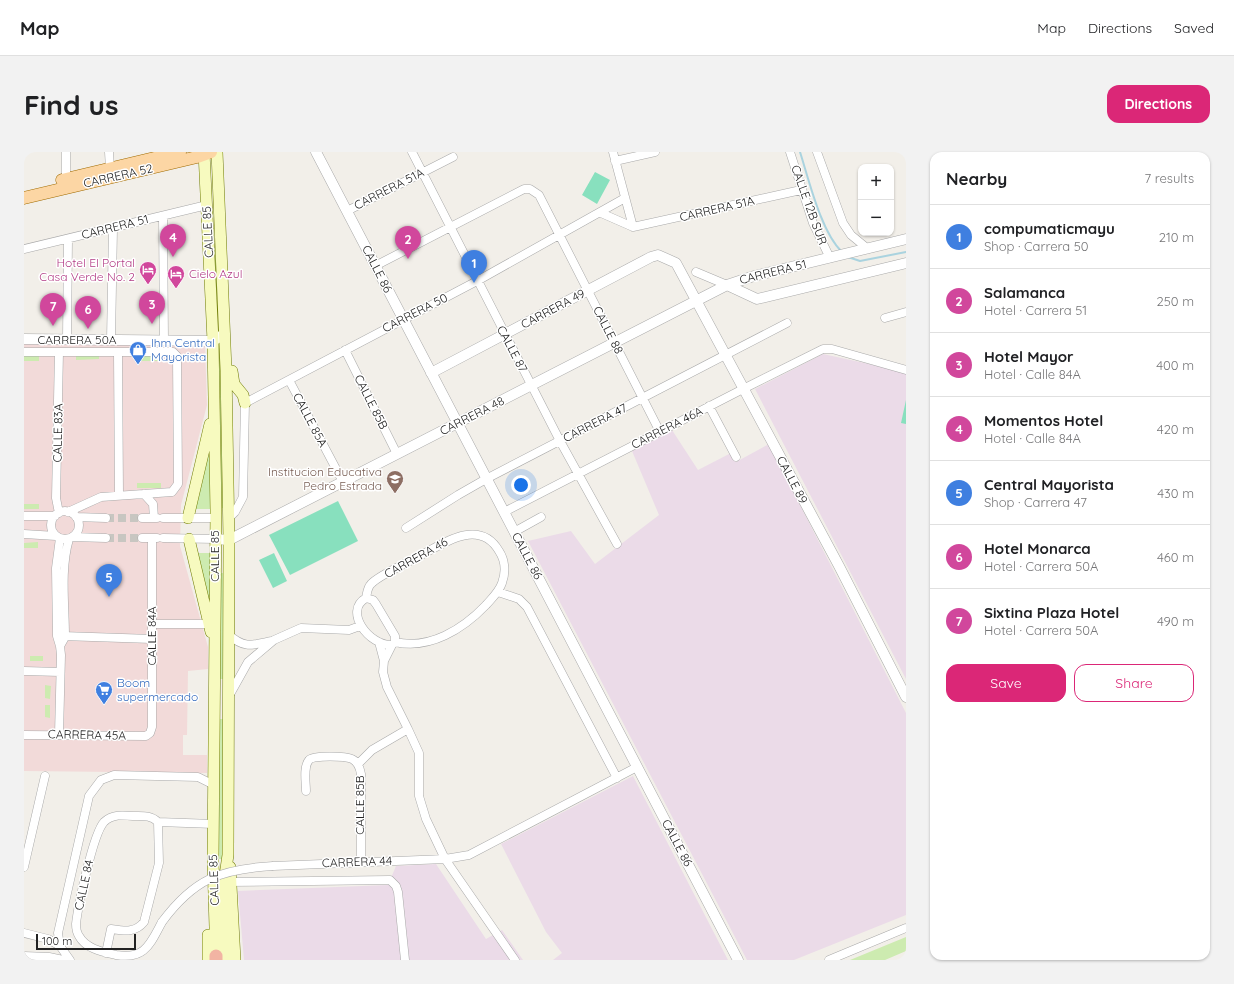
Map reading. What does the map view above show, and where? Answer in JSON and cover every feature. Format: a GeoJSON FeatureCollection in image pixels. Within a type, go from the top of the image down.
{"type":"FeatureCollection","features":[{"type":"Feature","properties":{"kind":"main road","name":"CARRERA 52"},"geometry":{"type":"LineString","coordinates":[[24,189],[110,169],[153,155],[180,152]]}},
{"type":"Feature","properties":{"kind":"main road","name":"CALLE 85"},"geometry":{"type":"LineString","coordinates":[[217,152],[225,354],[229,518],[228,882],[220,906]]}},
{"type":"Feature","properties":{"kind":"main road","name":"CARRERA 52"},"geometry":{"type":"LineString","coordinates":[[24,198],[207,153]]}},
{"type":"Feature","properties":{"kind":"main road","name":"CALLE 85"},"geometry":{"type":"LineString","coordinates":[[207,153],[207,205],[213,341],[216,518],[213,861],[220,906],[216,959]]}},
{"type":"Feature","properties":{"kind":"main road"},"geometry":{"type":"LineString","coordinates":[[213,341],[225,354],[231,364],[234,384],[243,395],[245,403]]}},
{"type":"Feature","properties":{"kind":"main road"},"geometry":{"type":"LineString","coordinates":[[188,518],[214,407]]}},
{"type":"Feature","properties":{"kind":"main road"},"geometry":{"type":"LineString","coordinates":[[216,518],[229,540]]}},
{"type":"Feature","properties":{"kind":"main road"},"geometry":{"type":"LineString","coordinates":[[190,539],[215,651]]}},
{"type":"Feature","properties":{"kind":"main road"},"geometry":{"type":"LineString","coordinates":[[215,710],[229,709]]}},
{"type":"Feature","properties":{"kind":"main road"},"geometry":{"type":"LineString","coordinates":[[213,861],[209,905],[216,959]]}},
{"type":"Feature","properties":{"kind":"main road"},"geometry":{"type":"LineString","coordinates":[[228,882],[235,960]]}},
{"type":"Feature","properties":{"kind":"street"},"geometry":{"type":"LineString","coordinates":[[66,152],[66,179]]}},
{"type":"Feature","properties":{"kind":"street"},"geometry":{"type":"LineString","coordinates":[[109,152],[110,169]]}},
{"type":"Feature","properties":{"kind":"street","name":"CALLE 86"},"geometry":{"type":"LineString","coordinates":[[316,152],[738,960]]}},
{"type":"Feature","properties":{"kind":"street","name":"CALLE 87"},"geometry":{"type":"LineString","coordinates":[[412,152],[449,228],[531,386],[617,544]]}},
{"type":"Feature","properties":{"kind":"street"},"geometry":{"type":"LineString","coordinates":[[613,152],[633,227]]}},
{"type":"Feature","properties":{"kind":"street"},"geometry":{"type":"LineString","coordinates":[[615,161],[655,152]]}},
{"type":"Feature","properties":{"kind":"street","name":"CALLE 12B SUR"},"geometry":{"type":"LineString","coordinates":[[790,152],[817,234],[832,258]]}},
{"type":"Feature","properties":{"kind":"street","name":"CALLE 12B SUR"},"geometry":{"type":"LineString","coordinates":[[817,152],[843,223],[851,235],[866,249]]}},
{"type":"Feature","properties":{"kind":"street","name":"CARRERA 51A"},"geometry":{"type":"LineString","coordinates":[[347,211],[453,157]]}},
{"type":"Feature","properties":{"kind":"street","name":"CALLE 88"},"geometry":{"type":"LineString","coordinates":[[449,228],[524,189],[530,189],[539,195],[660,432]]}},
{"type":"Feature","properties":{"kind":"street","name":"CARRERA 51A"},"geometry":{"type":"LineString","coordinates":[[633,227],[802,190]]}},
{"type":"Feature","properties":{"kind":"street","name":"CARRERA 50"},"geometry":{"type":"LineString","coordinates":[[245,403],[477,281],[560,236],[625,198]]}},
{"type":"Feature","properties":{"kind":"street","name":"CARRERA 51"},"geometry":{"type":"LineString","coordinates":[[24,249],[207,205]]}},
{"type":"Feature","properties":{"kind":"street"},"geometry":{"type":"LineString","coordinates":[[601,213],[633,227]]}},
{"type":"Feature","properties":{"kind":"street"},"geometry":{"type":"LineString","coordinates":[[163,216],[164,341]]}},
{"type":"Feature","properties":{"kind":"street"},"geometry":{"type":"LineString","coordinates":[[111,340],[113,228]]}},
{"type":"Feature","properties":{"kind":"street"},"geometry":{"type":"LineString","coordinates":[[375,266],[449,228]]}},
{"type":"Feature","properties":{"kind":"street"},"geometry":{"type":"LineString","coordinates":[[67,340],[68,239]]}},
{"type":"Feature","properties":{"kind":"street","name":"CARRERA 51"},"geometry":{"type":"LineString","coordinates":[[727,285],[745,278],[906,239]]}},
{"type":"Feature","properties":{"kind":"street","name":"CARRERA 49"},"geometry":{"type":"LineString","coordinates":[[431,374],[655,255],[676,263]]}},
{"type":"Feature","properties":{"kind":"street","name":"CALLE 89"},"geometry":{"type":"LineString","coordinates":[[676,263],[693,300],[839,566],[906,697]]}},
{"type":"Feature","properties":{"kind":"street","name":"CARRERA 51"},"geometry":{"type":"LineString","coordinates":[[727,285],[757,299],[906,263]]}},
{"type":"Feature","properties":{"kind":"street"},"geometry":{"type":"LineString","coordinates":[[696,272],[727,285]]}},
{"type":"Feature","properties":{"kind":"street","name":"CARRERA 48"},"geometry":{"type":"LineString","coordinates":[[215,540],[229,540],[615,343],[693,300],[727,285]]}},
{"type":"Feature","properties":{"kind":"street"},"geometry":{"type":"LineString","coordinates":[[885,318],[906,312]]}},
{"type":"Feature","properties":{"kind":"street","name":"CARRERA 47"},"geometry":{"type":"LineString","coordinates":[[406,528],[486,479],[788,323]]}},
{"type":"Feature","properties":{"kind":"street"},"geometry":{"type":"LineString","coordinates":[[213,341],[224,334]]}},
{"type":"Feature","properties":{"kind":"street","name":"CARRERA 50A"},"geometry":{"type":"LineString","coordinates":[[24,340],[213,341]]}},
{"type":"Feature","properties":{"kind":"street","name":"CARRERA 46A"},"geometry":{"type":"LineString","coordinates":[[504,512],[742,389],[823,349],[832,349],[906,370]]}},
{"type":"Feature","properties":{"kind":"street","name":"CALLE 85B"},"geometry":{"type":"LineString","coordinates":[[345,350],[397,454]]}},
{"type":"Feature","properties":{"kind":"street"},"geometry":{"type":"LineString","coordinates":[[24,352],[173,352],[177,356],[178,362],[178,484],[176,489],[172,492],[119,495],[94,499],[68,512],[24,516]]}},
{"type":"Feature","properties":{"kind":"street","name":"CALLE 83A"},"geometry":{"type":"LineString","coordinates":[[57,514],[59,352]]}},
{"type":"Feature","properties":{"kind":"street"},"geometry":{"type":"LineString","coordinates":[[118,353],[119,495]]}},
{"type":"Feature","properties":{"kind":"street","name":"CALLE 85A"},"geometry":{"type":"LineString","coordinates":[[289,380],[343,482]]}},
{"type":"Feature","properties":{"kind":"street","name":"CALLE 85"},"geometry":{"type":"LineString","coordinates":[[229,518],[235,512],[243,497],[245,403]]}},
{"type":"Feature","properties":{"kind":"street"},"geometry":{"type":"LineString","coordinates":[[709,406],[736,456]]}},
{"type":"Feature","properties":{"kind":"street"},"geometry":{"type":"LineString","coordinates":[[144,494],[153,504],[158,518]]}},
{"type":"Feature","properties":{"kind":"street"},"geometry":{"type":"LineString","coordinates":[[68,512],[76,517],[106,518]]}},
{"type":"Feature","properties":{"kind":"street"},"geometry":{"type":"LineString","coordinates":[[57,514],[51,524],[51,528],[58,537],[56,568],[61,636]]}},
{"type":"Feature","properties":{"kind":"street"},"geometry":{"type":"LineString","coordinates":[[59,734],[60,646],[64,571],[66,550],[71,538],[78,530],[78,521],[76,517]]}},
{"type":"Feature","properties":{"kind":"street"},"geometry":{"type":"LineString","coordinates":[[514,532],[541,517]]}},
{"type":"Feature","properties":{"kind":"street"},"geometry":{"type":"LineString","coordinates":[[142,518],[216,518]]}},
{"type":"Feature","properties":{"kind":"street"},"geometry":{"type":"LineString","coordinates":[[24,534],[71,538],[106,538]]}},
{"type":"Feature","properties":{"kind":"street","name":"CARRERA 46"},"geometry":{"type":"LineString","coordinates":[[360,626],[357,613],[358,607],[366,598],[372,583],[449,540],[471,534],[488,540],[494,544],[502,556],[504,576],[498,592],[476,616],[441,638],[407,645],[379,642]]}},
{"type":"Feature","properties":{"kind":"street"},"geometry":{"type":"LineString","coordinates":[[142,538],[215,540]]}},
{"type":"Feature","properties":{"kind":"street","name":"CALLE 84A"},"geometry":{"type":"LineString","coordinates":[[150,733],[152,727],[152,624],[157,538]]}},
{"type":"Feature","properties":{"kind":"street"},"geometry":{"type":"LineString","coordinates":[[498,592],[519,599],[527,607],[617,778]]}},
{"type":"Feature","properties":{"kind":"street"},"geometry":{"type":"LineString","coordinates":[[366,598],[373,600],[395,636],[394,643],[384,661]]}},
{"type":"Feature","properties":{"kind":"street"},"geometry":{"type":"LineString","coordinates":[[152,624],[209,624]]}},
{"type":"Feature","properties":{"kind":"street"},"geometry":{"type":"LineString","coordinates":[[229,635],[239,643],[248,645],[274,640],[301,628],[349,630],[360,626],[368,636],[379,642],[384,661],[383,672],[387,687],[419,753],[419,796],[426,819],[445,859],[515,960]]}},
{"type":"Feature","properties":{"kind":"street"},"geometry":{"type":"LineString","coordinates":[[61,636],[152,639]]}},
{"type":"Feature","properties":{"kind":"street"},"geometry":{"type":"LineString","coordinates":[[229,696],[248,662],[274,640]]}},
{"type":"Feature","properties":{"kind":"street"},"geometry":{"type":"LineString","coordinates":[[24,671],[60,672]]}},
{"type":"Feature","properties":{"kind":"street","name":"CALLE 85B"},"geometry":{"type":"LineString","coordinates":[[360,861],[361,774],[358,764],[372,750],[408,729]]}},
{"type":"Feature","properties":{"kind":"street","name":"CARRERA 45A"},"geometry":{"type":"LineString","coordinates":[[24,734],[146,736],[150,733]]}},
{"type":"Feature","properties":{"kind":"street"},"geometry":{"type":"LineString","coordinates":[[306,791],[306,766],[309,760],[315,757],[349,758],[358,764]]}},
{"type":"Feature","properties":{"kind":"street","name":"CARRERA 44"},"geometry":{"type":"LineString","coordinates":[[106,953],[127,957],[140,954],[151,943],[162,922],[182,897],[205,881],[234,870],[273,866],[360,861],[445,859],[469,855],[637,767]]}},
{"type":"Feature","properties":{"kind":"street"},"geometry":{"type":"LineString","coordinates":[[60,946],[58,933],[89,796],[93,788],[101,780],[114,775],[198,777],[214,784]]}},
{"type":"Feature","properties":{"kind":"street"},"geometry":{"type":"LineString","coordinates":[[24,867],[45,776]]}},
{"type":"Feature","properties":{"kind":"street","name":"CALLE 84"},"geometry":{"type":"LineString","coordinates":[[106,953],[93,949],[82,941],[78,933],[76,923],[95,838],[105,821],[112,816],[150,816],[158,822]]}},
{"type":"Feature","properties":{"kind":"street"},"geometry":{"type":"LineString","coordinates":[[106,953],[111,929],[130,931],[138,928],[146,918],[159,863],[158,822],[214,824]]}},
{"type":"Feature","properties":{"kind":"street","name":"CARRERA 44"},"geometry":{"type":"LineString","coordinates":[[228,882],[390,880],[396,886],[405,960]]}},
{"type":"Feature","properties":{"kind":"street"},"geometry":{"type":"LineString","coordinates":[[829,960],[906,928]]}},
{"type":"Feature","properties":{"kind":"street"},"geometry":{"type":"LineString","coordinates":[[24,933],[48,939],[60,946],[70,960]]}},
{"type":"Feature","properties":{"kind":"street"},"geometry":{"type":"LineString","coordinates":[[24,956],[49,957],[63,960]]}},
{"type":"Feature","properties":{"kind":"shaded area"},"geometry":{"type":"Polygon","coordinates":[[[24,344],[205,345],[207,405],[181,505],[180,546],[208,647],[208,669],[188,671],[187,735],[183,735],[183,755],[207,755],[207,773],[24,771],[24,344]]]}},
{"type":"Feature","properties":{"kind":"shaded area"},"geometry":{"type":"Polygon","coordinates":[[[823,354],[906,372],[906,679],[755,389],[823,354]]]}},
{"type":"Feature","properties":{"kind":"shaded area"},"geometry":{"type":"Polygon","coordinates":[[[672,430],[698,470],[731,453],[736,462],[769,444],[906,713],[906,915],[794,960],[747,960],[528,541],[571,531],[595,564],[659,515],[632,451],[672,430]]]}},
{"type":"Feature","properties":{"kind":"shaded area"},"geometry":{"type":"Polygon","coordinates":[[[633,776],[728,960],[553,960],[562,953],[546,932],[501,844],[633,776]]]}},
{"type":"Feature","properties":{"kind":"shaded area"},"geometry":{"type":"Polygon","coordinates":[[[436,864],[486,939],[502,930],[523,960],[244,960],[238,891],[388,885],[396,866],[436,864]]]}},
{"type":"Feature","properties":{"kind":"green space"},"geometry":{"type":"Polygon","coordinates":[[[595,172],[610,180],[597,204],[582,195],[595,172]]]}},
{"type":"Feature","properties":{"kind":"green space"},"geometry":{"type":"Polygon","coordinates":[[[213,252],[219,252],[221,328],[216,334],[213,252]]]}},
{"type":"Feature","properties":{"kind":"green space"},"geometry":{"type":"Polygon","coordinates":[[[216,351],[223,356],[224,508],[218,508],[216,351]]]}},
{"type":"Feature","properties":{"kind":"green space"},"geometry":{"type":"Polygon","coordinates":[[[76,354],[99,354],[99,359],[76,360],[76,354]]]}},
{"type":"Feature","properties":{"kind":"green space"},"geometry":{"type":"Polygon","coordinates":[[[24,356],[39,356],[39,361],[24,361],[24,356]]]}},
{"type":"Feature","properties":{"kind":"green space"},"geometry":{"type":"Polygon","coordinates":[[[136,356],[158,356],[158,361],[136,361],[136,356]]]}},
{"type":"Feature","properties":{"kind":"green space"},"geometry":{"type":"Polygon","coordinates":[[[906,400],[906,424],[901,423],[906,400]]]}},
{"type":"Feature","properties":{"kind":"green space"},"geometry":{"type":"Polygon","coordinates":[[[212,440],[210,509],[194,509],[212,440]]]}},
{"type":"Feature","properties":{"kind":"green space"},"geometry":{"type":"Polygon","coordinates":[[[137,483],[161,483],[161,488],[137,488],[137,483]]]}},
{"type":"Feature","properties":{"kind":"green space"},"geometry":{"type":"Polygon","coordinates":[[[338,501],[358,541],[290,575],[269,535],[338,501]]]}},
{"type":"Feature","properties":{"kind":"green space"},"geometry":{"type":"Polygon","coordinates":[[[24,504],[39,504],[39,509],[24,509],[24,504]]]}},
{"type":"Feature","properties":{"kind":"green space"},"geometry":{"type":"Polygon","coordinates":[[[38,542],[38,548],[24,548],[24,543],[38,542]]]}},
{"type":"Feature","properties":{"kind":"green space"},"geometry":{"type":"Polygon","coordinates":[[[198,553],[210,553],[211,620],[198,553]]]}},
{"type":"Feature","properties":{"kind":"green space"},"geometry":{"type":"Polygon","coordinates":[[[274,553],[287,581],[273,588],[259,560],[274,553]]]}},
{"type":"Feature","properties":{"kind":"green space"},"geometry":{"type":"Polygon","coordinates":[[[219,573],[226,573],[225,679],[218,679],[219,573]]]}},
{"type":"Feature","properties":{"kind":"green space"},"geometry":{"type":"Polygon","coordinates":[[[30,656],[43,656],[43,661],[30,661],[30,656]]]}},
{"type":"Feature","properties":{"kind":"green space"},"geometry":{"type":"Polygon","coordinates":[[[45,685],[51,686],[50,699],[45,698],[45,685]]]}},
{"type":"Feature","properties":{"kind":"green space"},"geometry":{"type":"Polygon","coordinates":[[[45,705],[50,705],[50,718],[45,717],[45,705]]]}},
{"type":"Feature","properties":{"kind":"green space"},"geometry":{"type":"Polygon","coordinates":[[[219,719],[225,719],[223,859],[217,859],[219,719]]]}},
{"type":"Feature","properties":{"kind":"green space"},"geometry":{"type":"Polygon","coordinates":[[[906,937],[906,951],[885,960],[850,960],[906,937]]]}},
{"type":"Feature","properties":{"kind":"waterway"},"geometry":{"type":"LineString","coordinates":[[800,152],[816,205],[828,232],[842,252]]}},
{"type":"Feature","properties":{"kind":"waterway"},"geometry":{"type":"LineString","coordinates":[[848,257],[860,261],[906,252]]}},
{"type":"Feature","properties":{"kind":"tunnel"},"geometry":{"type":"LineString","coordinates":[[106,518],[142,518]]}},
{"type":"Feature","properties":{"kind":"tunnel"},"geometry":{"type":"LineString","coordinates":[[106,538],[142,538]]}},
{"type":"Feature","properties":{"kind":"place","name":"Momentos Hotel"},"geometry":{"type":"Point","coordinates":[173,257]}},
{"type":"Feature","properties":{"kind":"place","name":"Salamanca"},"geometry":{"type":"Point","coordinates":[408,259]}},
{"type":"Feature","properties":{"kind":"place","name":"compumaticmayu"},"geometry":{"type":"Point","coordinates":[474,283]}},
{"type":"Feature","properties":{"kind":"place","name":"Hotel El Portal Casa Verde No. 2"},"geometry":{"type":"Point","coordinates":[148,285]}},
{"type":"Feature","properties":{"kind":"place","name":"Cielo Azul"},"geometry":{"type":"Point","coordinates":[176,289]}},
{"type":"Feature","properties":{"kind":"place","name":"Hotel Mayor"},"geometry":{"type":"Point","coordinates":[152,324]}},
{"type":"Feature","properties":{"kind":"place","name":"Sixtina Plaza Hotel"},"geometry":{"type":"Point","coordinates":[53,326]}},
{"type":"Feature","properties":{"kind":"place","name":"Hotel Monarca"},"geometry":{"type":"Point","coordinates":[88,329]}},
{"type":"Feature","properties":{"kind":"place","name":"lhm Central Mayorista"},"geometry":{"type":"Point","coordinates":[138,365]}},
{"type":"Feature","properties":{"kind":"place","name":"Institucion Educativa Pedro Estrada"},"geometry":{"type":"Point","coordinates":[395,494]}},
{"type":"Feature","properties":{"kind":"place","name":"Central Mayorista"},"geometry":{"type":"Point","coordinates":[109,597]}},
{"type":"Feature","properties":{"kind":"place","name":"Boom supermercado"},"geometry":{"type":"Point","coordinates":[104,705]}}]}
